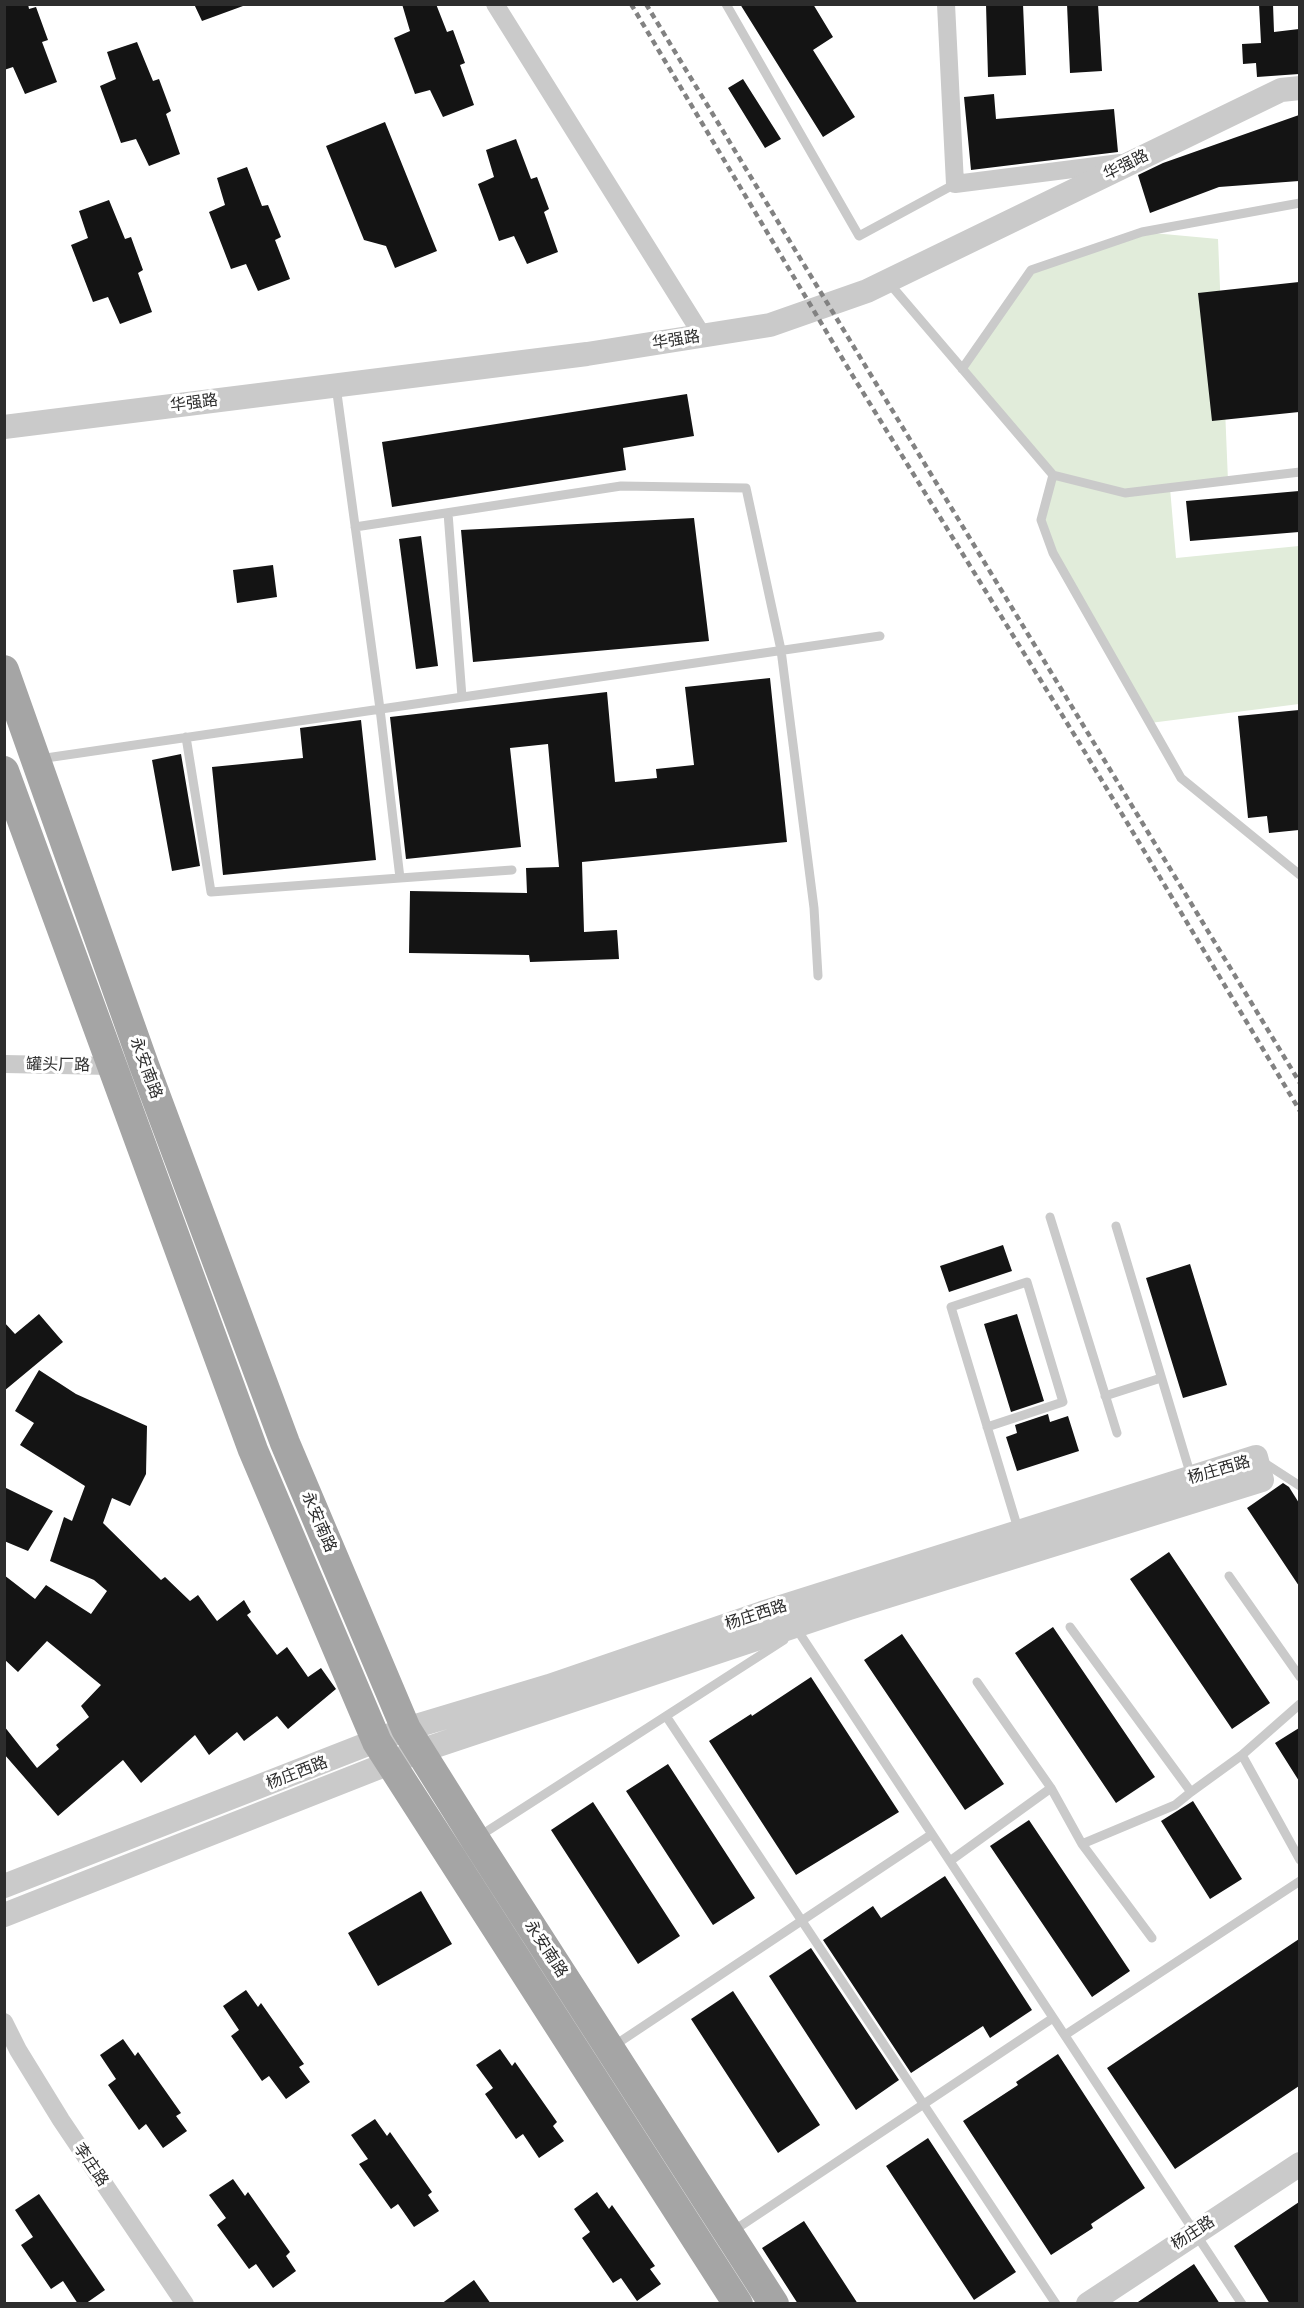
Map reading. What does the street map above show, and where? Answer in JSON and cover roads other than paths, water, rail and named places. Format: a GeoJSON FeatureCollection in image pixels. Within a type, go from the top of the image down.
{"type":"FeatureCollection","features":[{"type":"Feature","properties":{"kind":"main road","name":"永安南路"},"geometry":{"type":"LineString","coordinates":[[4,670],[144,1065],[285,1443],[413,1740],[774,2304]]}},
{"type":"Feature","properties":{"kind":"main road","name":"永安南路"},"geometry":{"type":"LineString","coordinates":[[4,771],[253,1450],[383,1752],[738,2304]]}},
{"type":"Feature","properties":{"kind":"street"},"geometry":{"type":"LineString","coordinates":[[495,4],[702,335]]}},
{"type":"Feature","properties":{"kind":"street"},"geometry":{"type":"LineString","coordinates":[[946,4],[955,184],[1136,160]]}},
{"type":"Feature","properties":{"kind":"street","name":"华强路"},"geometry":{"type":"LineString","coordinates":[[4,427],[587,354],[770,325],[867,291],[1281,90],[1299,88]]}},
{"type":"Feature","properties":{"kind":"street","name":"罐头厂路"},"geometry":{"type":"LineString","coordinates":[[4,1064],[111,1066]]}},
{"type":"Feature","properties":{"kind":"street","name":"杨庄西路"},"geometry":{"type":"LineString","coordinates":[[4,1915],[383,1752],[413,1740],[549,1686],[762,1613],[1256,1457],[1262,1480],[806,1625],[413,1740]]}},
{"type":"Feature","properties":{"kind":"street","name":"杨庄西路"},"geometry":{"type":"LineString","coordinates":[[4,1886],[383,1752]]}},
{"type":"Feature","properties":{"kind":"street","name":"李庄路"},"geometry":{"type":"LineString","coordinates":[[4,2022],[18,2050],[61,2120],[185,2304]]}},
{"type":"Feature","properties":{"kind":"street","name":"杨庄路"},"geometry":{"type":"LineString","coordinates":[[1088,2304],[1299,2164]]}},
{"type":"Feature","properties":{"kind":"lane"},"geometry":{"type":"LineString","coordinates":[[726,4],[859,236],[955,184]]}},
{"type":"Feature","properties":{"kind":"lane"},"geometry":{"type":"LineString","coordinates":[[962,369],[1031,270],[1143,232],[1299,203]]}},
{"type":"Feature","properties":{"kind":"lane"},"geometry":{"type":"LineString","coordinates":[[887,281],[1053,475],[1125,493],[1299,472]]}},
{"type":"Feature","properties":{"kind":"lane"},"geometry":{"type":"LineString","coordinates":[[336,385],[380,709],[400,878]]}},
{"type":"Feature","properties":{"kind":"lane"},"geometry":{"type":"LineString","coordinates":[[1053,475],[1041,520],[1053,554],[1181,778],[1299,876]]}},
{"type":"Feature","properties":{"kind":"lane"},"geometry":{"type":"LineString","coordinates":[[355,526],[621,486],[746,488],[781,650],[814,908],[818,976]]}},
{"type":"Feature","properties":{"kind":"lane"},"geometry":{"type":"LineString","coordinates":[[447,513],[462,697]]}},
{"type":"Feature","properties":{"kind":"lane"},"geometry":{"type":"LineString","coordinates":[[36,759],[880,636]]}},
{"type":"Feature","properties":{"kind":"lane"},"geometry":{"type":"LineString","coordinates":[[186,737],[211,892],[512,870]]}},
{"type":"Feature","properties":{"kind":"lane"},"geometry":{"type":"LineString","coordinates":[[1050,1217],[1117,1433]]}},
{"type":"Feature","properties":{"kind":"lane"},"geometry":{"type":"LineString","coordinates":[[1116,1226],[1191,1477]]}},
{"type":"Feature","properties":{"kind":"lane"},"geometry":{"type":"LineString","coordinates":[[987,1427],[1063,1402],[1027,1282],[951,1307],[987,1427],[1019,1532]]}},
{"type":"Feature","properties":{"kind":"lane"},"geometry":{"type":"LineString","coordinates":[[1105,1396],[1161,1378]]}},
{"type":"Feature","properties":{"kind":"lane"},"geometry":{"type":"LineString","coordinates":[[1256,1457],[1299,1486]]}},
{"type":"Feature","properties":{"kind":"lane"},"geometry":{"type":"LineString","coordinates":[[1229,1576],[1299,1677]]}},
{"type":"Feature","properties":{"kind":"lane"},"geometry":{"type":"LineString","coordinates":[[475,1839],[806,1625],[932,1834],[1242,2304]]}},
{"type":"Feature","properties":{"kind":"lane"},"geometry":{"type":"LineString","coordinates":[[1070,1627],[1191,1792]]}},
{"type":"Feature","properties":{"kind":"lane"},"geometry":{"type":"LineString","coordinates":[[977,1682],[1051,1788],[1082,1844],[1152,1938]]}},
{"type":"Feature","properties":{"kind":"lane"},"geometry":{"type":"LineString","coordinates":[[1082,1844],[1175,1805],[1242,1755],[1299,1704]]}},
{"type":"Feature","properties":{"kind":"lane"},"geometry":{"type":"LineString","coordinates":[[666,1716],[1056,2304]]}},
{"type":"Feature","properties":{"kind":"lane"},"geometry":{"type":"LineString","coordinates":[[1242,1755],[1299,1860]]}},
{"type":"Feature","properties":{"kind":"lane"},"geometry":{"type":"LineString","coordinates":[[950,1861],[1051,1788]]}},
{"type":"Feature","properties":{"kind":"lane"},"geometry":{"type":"LineString","coordinates":[[610,2049],[932,1834]]}},
{"type":"Feature","properties":{"kind":"lane"},"geometry":{"type":"LineString","coordinates":[[1065,2035],[1299,1881]]}},
{"type":"Feature","properties":{"kind":"lane"},"geometry":{"type":"LineString","coordinates":[[730,2234],[1053,2018]]}},
{"type":"Feature","properties":{"kind":"railway"},"geometry":{"type":"LineString","coordinates":[[631,4],[851,373],[1080,744],[1300,1111]]}},
{"type":"Feature","properties":{"kind":"railway"},"geometry":{"type":"LineString","coordinates":[[646,4],[1300,1083]]}}]}
